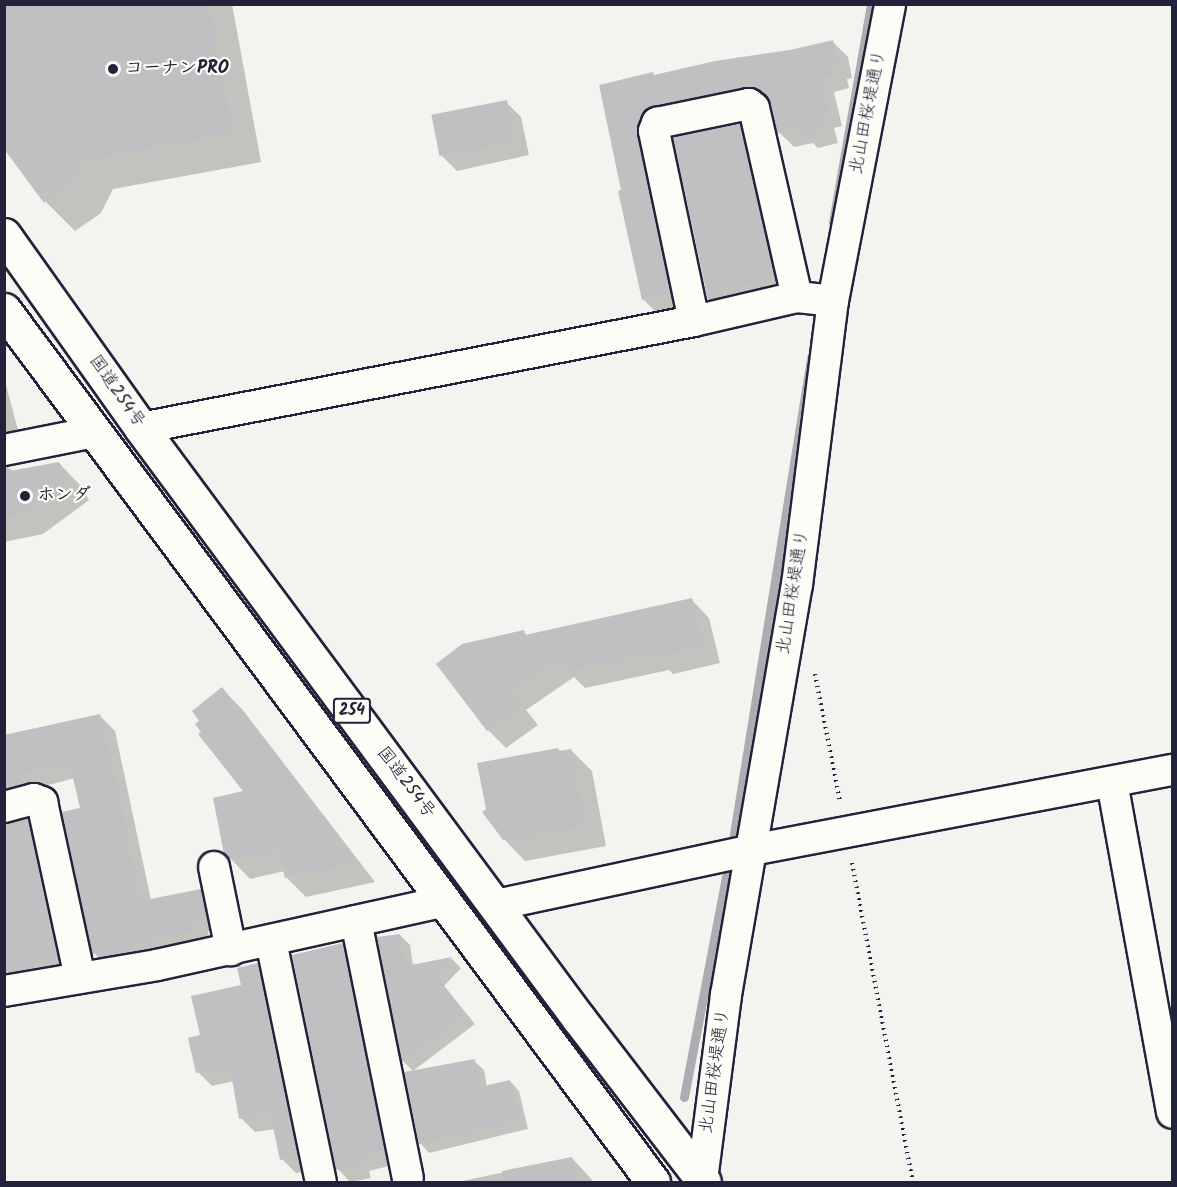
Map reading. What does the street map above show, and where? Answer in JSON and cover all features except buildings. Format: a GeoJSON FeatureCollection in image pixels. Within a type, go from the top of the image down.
{"type":"FeatureCollection","features":[{"type":"Feature","properties":{"kind":"highway","name":"国道254号"},"geometry":{"type":"LineString","coordinates":[[4,235],[141,428],[579,1019],[703,1181]]}},
{"type":"Feature","properties":{"kind":"highway","name":"254"},"geometry":{"type":"LineString","coordinates":[[4,310],[648,1180]]}},
{"type":"Feature","properties":{"kind":"street","name":"北山田桜堤通り"},"geometry":{"type":"LineString","coordinates":[[703,1181],[726,995],[797,585],[833,301],[890,4]]}},
{"type":"Feature","properties":{"kind":"street"},"geometry":{"type":"LineString","coordinates":[[694,321],[654,131],[657,123],[749,105],[754,108],[797,297]]}},
{"type":"Feature","properties":{"kind":"street"},"geometry":{"type":"LineString","coordinates":[[141,428],[694,321],[797,297],[833,301]]}},
{"type":"Feature","properties":{"kind":"street"},"geometry":{"type":"LineString","coordinates":[[4,450],[94,432]]}},
{"type":"Feature","properties":{"kind":"street"},"geometry":{"type":"LineString","coordinates":[[496,905],[752,849],[1173,770]]}},
{"type":"Feature","properties":{"kind":"street"},"geometry":{"type":"LineString","coordinates":[[1112,782],[1173,1113]]}},
{"type":"Feature","properties":{"kind":"street"},"geometry":{"type":"LineString","coordinates":[[4,807],[34,799],[42,802],[80,978]]}},
{"type":"Feature","properties":{"kind":"street"},"geometry":{"type":"LineString","coordinates":[[214,867],[231,950]]}},
{"type":"Feature","properties":{"kind":"street"},"geometry":{"type":"LineString","coordinates":[[4,991],[231,950],[441,902]]}},
{"type":"Feature","properties":{"kind":"street"},"geometry":{"type":"LineString","coordinates":[[356,921],[408,1178]]}},
{"type":"Feature","properties":{"kind":"street"},"geometry":{"type":"LineString","coordinates":[[271,941],[321,1182]]}},
{"type":"Feature","properties":{"kind":"path"},"geometry":{"type":"LineString","coordinates":[[813,668],[912,1182]]}},
{"type":"Feature","properties":{"kind":"waterway"},"geometry":{"type":"LineString","coordinates":[[833,222],[871,4]]}},
{"type":"Feature","properties":{"kind":"waterway"},"geometry":{"type":"LineString","coordinates":[[684,1097],[734,834],[811,357]]}},
{"type":"Feature","properties":{"kind":"place","name":"コーナンPRO"},"geometry":{"type":"Point","coordinates":[113,69]}},
{"type":"Feature","properties":{"kind":"place","name":"ホンダ"},"geometry":{"type":"Point","coordinates":[25,496]}}]}
